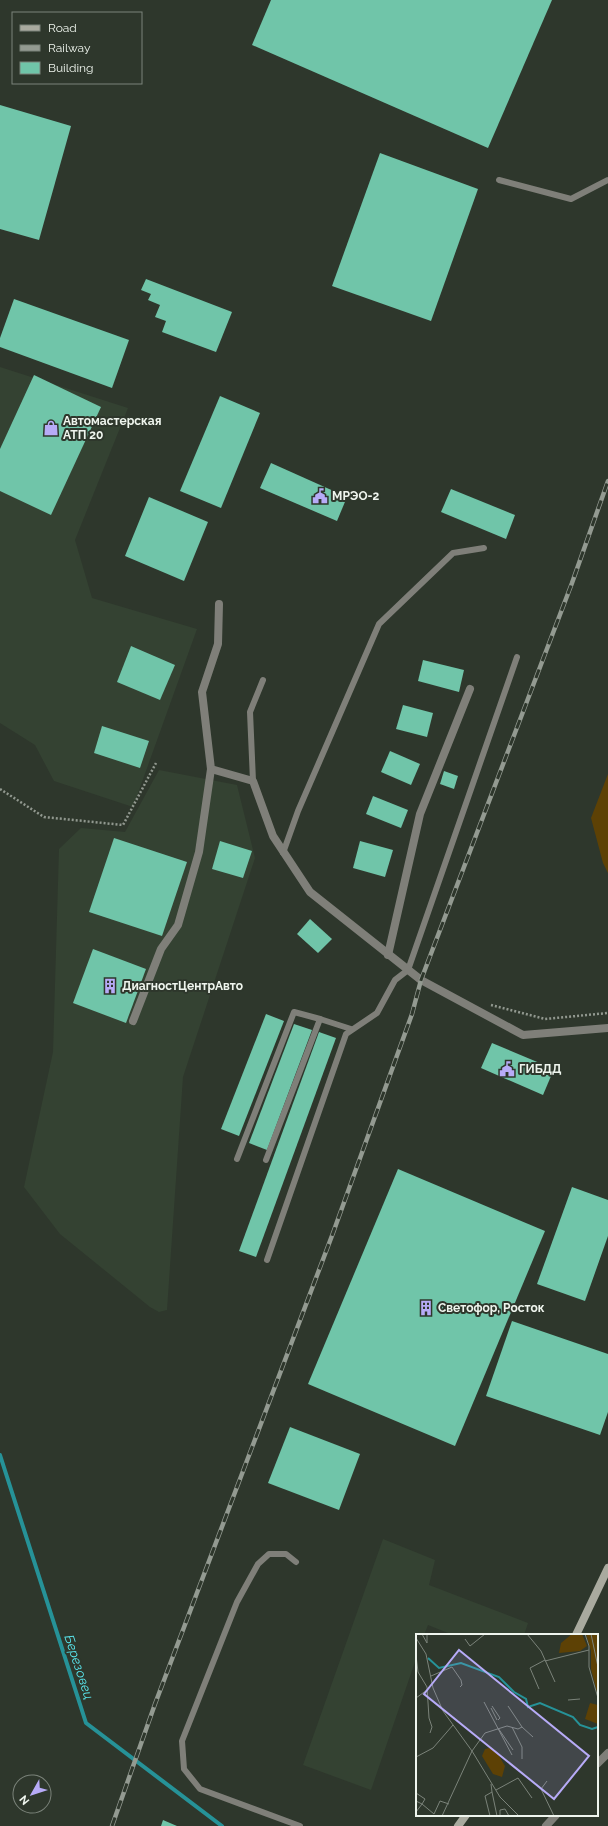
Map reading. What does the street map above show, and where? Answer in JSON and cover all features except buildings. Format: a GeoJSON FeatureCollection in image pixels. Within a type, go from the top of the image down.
{"type":"FeatureCollection","features":[{"type":"Feature","properties":{"kind":"main road"},"geometry":{"type":"LineString","coordinates":[[576,1634],[608,1568]]}},
{"type":"Feature","properties":{"kind":"main road"},"geometry":{"type":"LineString","coordinates":[[458,1826],[465,1816]]}},
{"type":"Feature","properties":{"kind":"street"},"geometry":{"type":"LineString","coordinates":[[133,1021],[161,949],[178,925],[199,852],[211,769],[202,692],[218,644],[219,604]]}},
{"type":"Feature","properties":{"kind":"street"},"geometry":{"type":"LineString","coordinates":[[388,955],[420,814],[470,688]]}},
{"type":"Feature","properties":{"kind":"street"},"geometry":{"type":"LineString","coordinates":[[211,769],[253,781],[273,836],[310,892],[388,955],[422,980],[523,1034],[608,1028]]}},
{"type":"Feature","properties":{"kind":"street"},"geometry":{"type":"LineString","coordinates":[[598,1763],[608,1753]]}},
{"type":"Feature","properties":{"kind":"street"},"geometry":{"type":"LineString","coordinates":[[549,1826],[555,1816]]}},
{"type":"Feature","properties":{"kind":"lane"},"geometry":{"type":"LineString","coordinates":[[499,180],[571,199],[608,180]]}},
{"type":"Feature","properties":{"kind":"lane"},"geometry":{"type":"LineString","coordinates":[[283,853],[298,812],[379,624],[453,553],[484,548]]}},
{"type":"Feature","properties":{"kind":"lane"},"geometry":{"type":"LineString","coordinates":[[268,1260],[346,1034],[377,1013],[395,980],[408,970],[517,657]]}},
{"type":"Feature","properties":{"kind":"lane"},"geometry":{"type":"LineString","coordinates":[[253,781],[250,712],[263,680]]}},
{"type":"Feature","properties":{"kind":"lane"},"geometry":{"type":"LineString","coordinates":[[237,1159],[294,1012],[352,1029]]}},
{"type":"Feature","properties":{"kind":"lane"},"geometry":{"type":"LineString","coordinates":[[266,1160],[320,1019]]}},
{"type":"Feature","properties":{"kind":"lane"},"geometry":{"type":"LineString","coordinates":[[296,1562],[286,1554],[269,1554],[258,1564],[237,1602],[182,1741],[184,1770],[200,1789],[300,1826]]}},
{"type":"Feature","properties":{"kind":"path"},"geometry":{"type":"LineString","coordinates":[[0,789],[44,816],[123,824],[156,763]]}},
{"type":"Feature","properties":{"kind":"path"},"geometry":{"type":"LineString","coordinates":[[486,1004],[545,1019],[608,1013]]}},
{"type":"Feature","properties":{"kind":"shaded area"},"geometry":{"type":"Polygon","coordinates":[[[0,367],[128,408],[75,540],[92,598],[197,629],[133,807],[54,781],[35,745],[0,723],[0,367]]]}},
{"type":"Feature","properties":{"kind":"shaded area"},"geometry":{"type":"Polygon","coordinates":[[[159,770],[237,785],[255,858],[183,1077],[167,1310],[159,1312],[150,1307],[60,1234],[24,1187],[53,1052],[59,849],[81,828],[125,832],[159,770]]]}},
{"type":"Feature","properties":{"kind":"shaded area"},"geometry":{"type":"Polygon","coordinates":[[[608,774],[608,873],[603,863],[591,818],[608,774]]]}},
{"type":"Feature","properties":{"kind":"shaded area"},"geometry":{"type":"Polygon","coordinates":[[[383,1539],[435,1560],[429,1585],[528,1623],[524,1634],[450,1634],[428,1625],[424,1634],[416,1634],[416,1659],[371,1790],[303,1765],[383,1539]]]}},
{"type":"Feature","properties":{"kind":"waterway","name":"Березовец"},"geometry":{"type":"LineString","coordinates":[[0,1455],[86,1723],[222,1826]]}},
{"type":"Feature","properties":{"kind":"railway"},"geometry":{"type":"LineString","coordinates":[[112,1826],[155,1704],[333,1233],[412,1014],[421,980],[572,583],[608,481]]}},
{"type":"Feature","properties":{"kind":"place","name":"Автомастерская АТП 20"},"geometry":{"type":"Point","coordinates":[51,428]}},
{"type":"Feature","properties":{"kind":"place","name":"МРЭО-2"},"geometry":{"type":"Point","coordinates":[320,496]}},
{"type":"Feature","properties":{"kind":"place","name":"ДиагностЦентрАвто"},"geometry":{"type":"Point","coordinates":[110,986]}},
{"type":"Feature","properties":{"kind":"place","name":"ГИБДД"},"geometry":{"type":"Point","coordinates":[507,1069]}},
{"type":"Feature","properties":{"kind":"place","name":"Светофор, Росток"},"geometry":{"type":"Point","coordinates":[426,1308]}}]}
